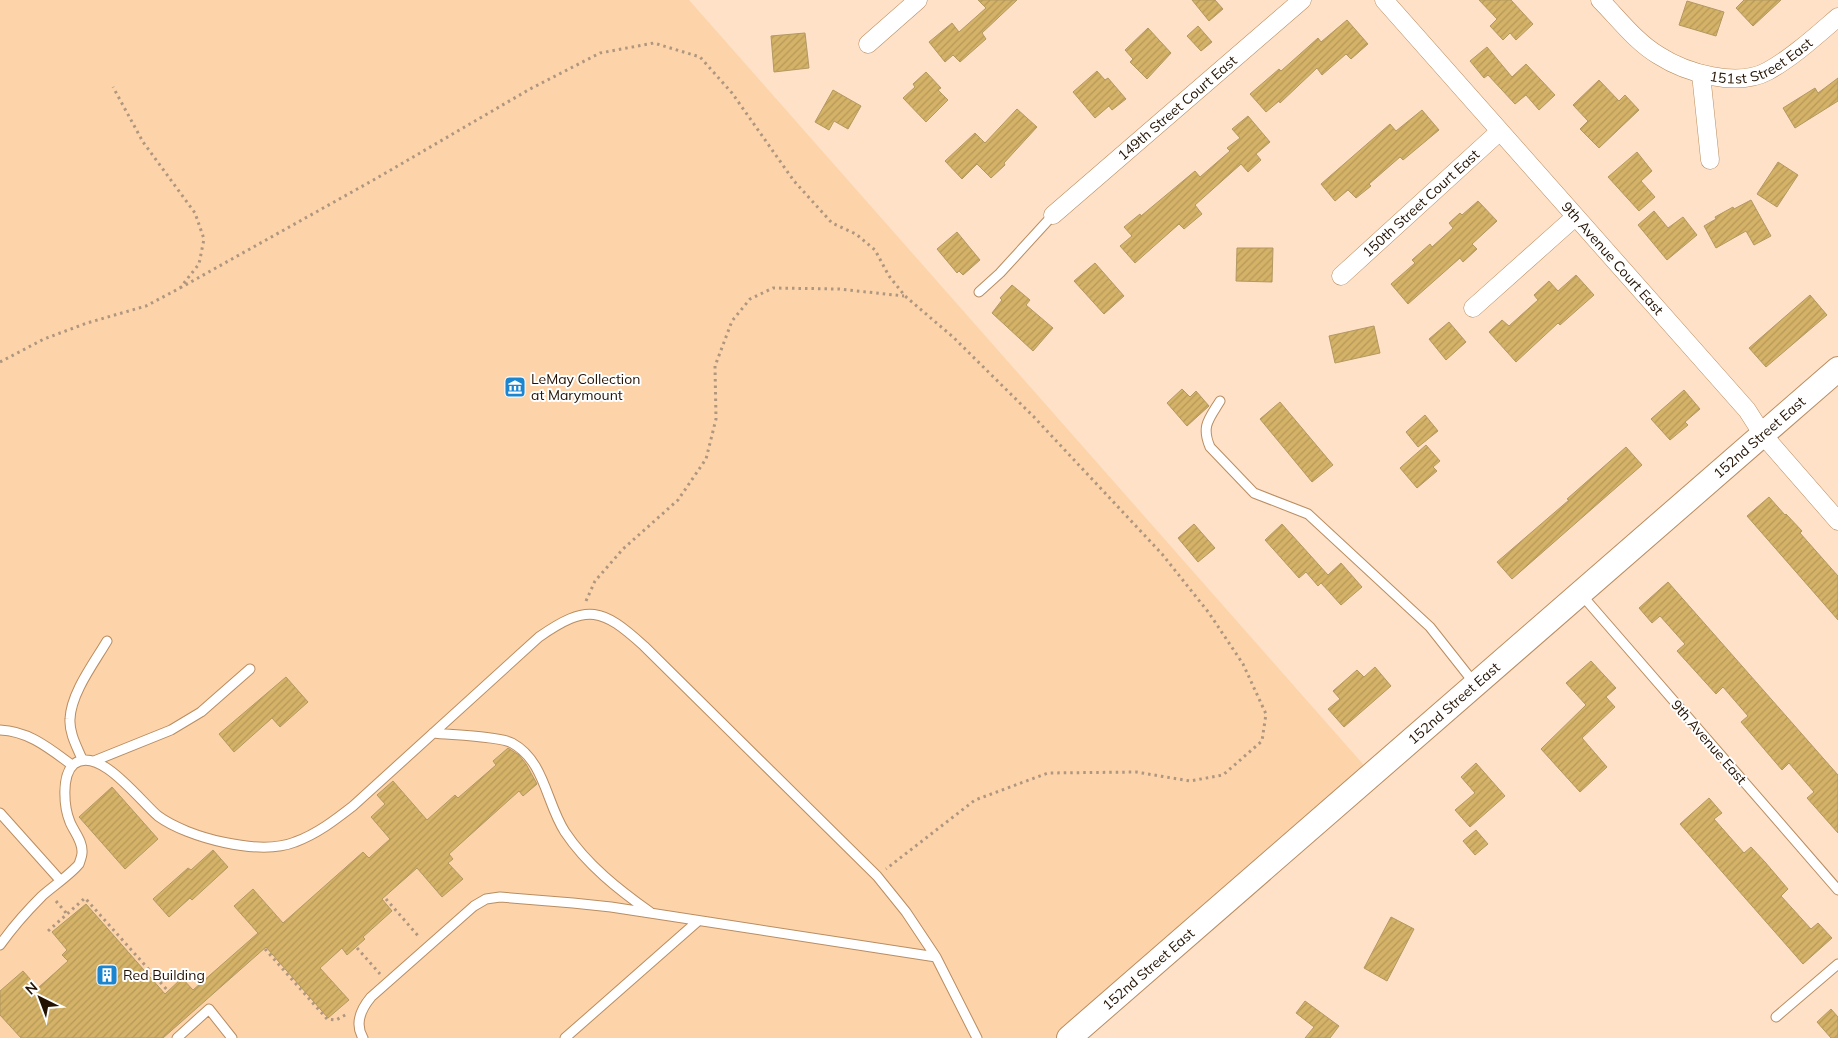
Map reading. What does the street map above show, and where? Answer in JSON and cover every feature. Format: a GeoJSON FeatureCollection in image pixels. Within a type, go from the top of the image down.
{"type":"FeatureCollection","features":[{"type":"Feature","properties":{"kind":"main road","name":"152nd Street East"},"geometry":{"type":"LineString","coordinates":[[1069,1038],[1838,369]]}},
{"type":"Feature","properties":{"kind":"street"},"geometry":{"type":"LineString","coordinates":[[868,44],[918,0]]}},
{"type":"Feature","properties":{"kind":"street","name":"149th Street Court East"},"geometry":{"type":"LineString","coordinates":[[1053,215],[1302,0]]}},
{"type":"Feature","properties":{"kind":"street","name":"9th Avenue Court East"},"geometry":{"type":"LineString","coordinates":[[1384,0],[1747,410],[1763,435],[1838,521]]}},
{"type":"Feature","properties":{"kind":"street"},"geometry":{"type":"LineString","coordinates":[[1600,0],[1647,47],[1658,55],[1688,70],[1701,74]]}},
{"type":"Feature","properties":{"kind":"street","name":"151st Street East"},"geometry":{"type":"LineString","coordinates":[[1710,160],[1701,74],[1735,78],[1766,72],[1797,51],[1838,17]]}},
{"type":"Feature","properties":{"kind":"street","name":"150th Street Court East"},"geometry":{"type":"LineString","coordinates":[[1341,276],[1500,132]]}},
{"type":"Feature","properties":{"kind":"street"},"geometry":{"type":"LineString","coordinates":[[1473,308],[1575,217]]}},
{"type":"Feature","properties":{"kind":"lane"},"geometry":{"type":"LineString","coordinates":[[979,292],[1000,273],[1053,215]]}},
{"type":"Feature","properties":{"kind":"lane"},"geometry":{"type":"LineString","coordinates":[[1220,401],[1205,428],[1210,447],[1254,493],[1308,514],[1430,627],[1475,684]]}},
{"type":"Feature","properties":{"kind":"lane","name":"9th Avenue East"},"geometry":{"type":"LineString","coordinates":[[1580,593],[1838,890]]}},
{"type":"Feature","properties":{"kind":"lane"},"geometry":{"type":"LineString","coordinates":[[0,945],[41,897],[78,864],[82,854],[81,842],[69,820],[65,801],[66,776],[72,765],[82,760],[94,761],[110,770],[159,816],[186,832],[216,841],[255,847],[278,847],[295,843],[325,827],[353,806],[539,637],[560,622],[581,615],[596,614],[610,618],[623,627],[876,876],[906,912],[936,957],[977,1038]]}},
{"type":"Feature","properties":{"kind":"lane"},"geometry":{"type":"LineString","coordinates":[[82,760],[72,735],[70,719],[76,695],[107,641]]}},
{"type":"Feature","properties":{"kind":"lane"},"geometry":{"type":"LineString","coordinates":[[94,761],[170,730],[201,712],[250,668]]}},
{"type":"Feature","properties":{"kind":"lane"},"geometry":{"type":"LineString","coordinates":[[0,730],[38,740],[72,765]]}},
{"type":"Feature","properties":{"kind":"lane"},"geometry":{"type":"LineString","coordinates":[[433,733],[504,740],[527,754],[546,787],[552,807],[565,832],[589,862],[620,890],[653,914]]}},
{"type":"Feature","properties":{"kind":"lane"},"geometry":{"type":"LineString","coordinates":[[0,812],[60,880]]}},
{"type":"Feature","properties":{"kind":"lane"},"geometry":{"type":"LineString","coordinates":[[363,1038],[359,1026],[360,1015],[363,1006],[371,997],[474,906],[486,900],[500,897],[574,903],[936,957]]}},
{"type":"Feature","properties":{"kind":"lane"},"geometry":{"type":"LineString","coordinates":[[565,1038],[698,921]]}},
{"type":"Feature","properties":{"kind":"lane"},"geometry":{"type":"LineString","coordinates":[[1776,1017],[1838,964]]}},
{"type":"Feature","properties":{"kind":"lane"},"geometry":{"type":"LineString","coordinates":[[177,1038],[209,1009],[232,1038]]}},
{"type":"Feature","properties":{"kind":"path"},"geometry":{"type":"LineString","coordinates":[[0,362],[44,339],[87,323],[146,306],[262,243],[548,80],[600,53],[654,43],[700,56],[732,93],[794,181],[832,223],[856,234],[875,250],[889,276],[905,296],[953,337],[1034,418],[1162,554],[1209,613],[1243,664],[1266,714],[1262,741],[1223,775],[1190,781],[1136,772],[1048,773],[975,800],[876,876]]}},
{"type":"Feature","properties":{"kind":"path"},"geometry":{"type":"LineString","coordinates":[[113,86],[143,142],[195,213],[204,239],[200,264],[180,288]]}},
{"type":"Feature","properties":{"kind":"path"},"geometry":{"type":"LineString","coordinates":[[581,615],[595,580],[623,549],[678,500],[706,459],[716,419],[715,366],[732,321],[750,299],[773,288],[839,289],[905,296]]}},
{"type":"Feature","properties":{"kind":"path"},"geometry":{"type":"LineString","coordinates":[[48,931],[86,898],[168,991]]}},
{"type":"Feature","properties":{"kind":"path"},"geometry":{"type":"LineString","coordinates":[[386,899],[428,947]]}},
{"type":"Feature","properties":{"kind":"path"},"geometry":{"type":"LineString","coordinates":[[357,948],[388,983]]}},
{"type":"Feature","properties":{"kind":"path"},"geometry":{"type":"LineString","coordinates":[[264,949],[327,1019],[336,1020],[349,1013],[360,1015]]}},
{"type":"Feature","properties":{"kind":"shaded area","name":"LeMay Collection at Marymount"},"geometry":{"type":"Polygon","coordinates":[[[0,0],[689,0],[1362,763],[1370,776],[1069,1038],[0,1038],[0,0]]]}},
{"type":"Feature","properties":{"kind":"building"},"geometry":{"type":"Polygon","coordinates":[[[978,0],[1017,0],[982,33],[986,39],[960,62],[953,55],[945,62],[929,42],[952,23],[959,32],[986,8],[978,0]]]}},
{"type":"Feature","properties":{"kind":"building"},"geometry":{"type":"Polygon","coordinates":[[[1192,0],[1215,0],[1223,9],[1209,21],[1192,0]]]}},
{"type":"Feature","properties":{"kind":"building"},"geometry":{"type":"Polygon","coordinates":[[[1479,0],[1511,0],[1533,24],[1516,40],[1510,33],[1503,40],[1490,26],[1497,19],[1479,0]]]}},
{"type":"Feature","properties":{"kind":"building"},"geometry":{"type":"Polygon","coordinates":[[[1744,0],[1781,0],[1753,26],[1736,8],[1744,0]]]}},
{"type":"Feature","properties":{"kind":"building"},"geometry":{"type":"Polygon","coordinates":[[[1687,1],[1724,12],[1716,36],[1679,25],[1687,1]]]}},
{"type":"Feature","properties":{"kind":"building"},"geometry":{"type":"Polygon","coordinates":[[[1347,20],[1368,44],[1351,59],[1346,54],[1322,75],[1317,68],[1280,103],[1279,101],[1266,112],[1250,94],[1279,69],[1281,71],[1318,38],[1321,42],[1347,20]]]}},
{"type":"Feature","properties":{"kind":"building"},"geometry":{"type":"Polygon","coordinates":[[[1198,26],[1212,42],[1201,51],[1187,36],[1198,26]]]}},
{"type":"Feature","properties":{"kind":"building"},"geometry":{"type":"Polygon","coordinates":[[[1148,28],[1171,53],[1147,79],[1130,62],[1133,59],[1125,50],[1148,28]]]}},
{"type":"Feature","properties":{"kind":"building"},"geometry":{"type":"Polygon","coordinates":[[[805,33],[809,68],[774,72],[771,36],[805,33]]]}},
{"type":"Feature","properties":{"kind":"building"},"geometry":{"type":"Polygon","coordinates":[[[1487,47],[1512,77],[1526,64],[1555,95],[1539,110],[1526,95],[1515,104],[1488,75],[1484,78],[1470,61],[1487,47]]]}},
{"type":"Feature","properties":{"kind":"building"},"geometry":{"type":"Polygon","coordinates":[[[1097,71],[1105,80],[1108,78],[1126,99],[1112,110],[1109,106],[1095,118],[1073,92],[1097,71]]]}},
{"type":"Feature","properties":{"kind":"building"},"geometry":{"type":"Polygon","coordinates":[[[926,72],[941,88],[938,90],[948,100],[926,122],[903,98],[915,87],[913,84],[926,72]]]}},
{"type":"Feature","properties":{"kind":"building"},"geometry":{"type":"Polygon","coordinates":[[[1838,78],[1838,101],[1795,128],[1783,108],[1815,88],[1818,93],[1838,78]]]}},
{"type":"Feature","properties":{"kind":"building"},"geometry":{"type":"Polygon","coordinates":[[[1599,80],[1619,101],[1625,95],[1639,110],[1599,148],[1580,129],[1588,121],[1573,105],[1599,80]]]}},
{"type":"Feature","properties":{"kind":"building"},"geometry":{"type":"Polygon","coordinates":[[[833,90],[861,106],[848,129],[834,121],[829,130],[815,122],[833,90]]]}},
{"type":"Feature","properties":{"kind":"building"},"geometry":{"type":"Polygon","coordinates":[[[1017,109],[1037,127],[1004,163],[1005,165],[991,178],[977,164],[962,179],[945,161],[975,133],[985,143],[1017,109]]]}},
{"type":"Feature","properties":{"kind":"building"},"geometry":{"type":"Polygon","coordinates":[[[1422,110],[1439,130],[1403,160],[1400,157],[1356,198],[1348,190],[1335,201],[1321,184],[1390,124],[1396,131],[1422,110]]]}},
{"type":"Feature","properties":{"kind":"building"},"geometry":{"type":"Polygon","coordinates":[[[1248,116],[1270,142],[1256,154],[1261,160],[1248,172],[1241,164],[1195,205],[1202,214],[1184,229],[1179,224],[1135,263],[1120,246],[1132,236],[1124,227],[1140,214],[1141,216],[1195,171],[1200,177],[1230,151],[1227,148],[1240,138],[1232,129],[1248,116]]]}},
{"type":"Feature","properties":{"kind":"building"},"geometry":{"type":"Polygon","coordinates":[[[1637,152],[1652,171],[1641,181],[1655,197],[1639,211],[1608,177],[1637,152]]]}},
{"type":"Feature","properties":{"kind":"building"},"geometry":{"type":"Polygon","coordinates":[[[1778,162],[1798,175],[1777,207],[1757,194],[1778,162]]]}},
{"type":"Feature","properties":{"kind":"building"},"geometry":{"type":"Polygon","coordinates":[[[1751,200],[1771,236],[1754,245],[1746,231],[1716,248],[1704,226],[1733,207],[1734,209],[1751,200]]]}},
{"type":"Feature","properties":{"kind":"building"},"geometry":{"type":"Polygon","coordinates":[[[1478,201],[1497,221],[1472,244],[1477,249],[1463,262],[1460,258],[1408,304],[1391,284],[1415,263],[1412,260],[1430,244],[1432,247],[1453,228],[1449,223],[1478,201]]]}},
{"type":"Feature","properties":{"kind":"building"},"geometry":{"type":"Polygon","coordinates":[[[1654,211],[1668,228],[1683,217],[1697,235],[1667,260],[1638,225],[1654,211]]]}},
{"type":"Feature","properties":{"kind":"building"},"geometry":{"type":"Polygon","coordinates":[[[957,232],[980,260],[963,275],[959,271],[957,273],[937,249],[957,232]]]}},
{"type":"Feature","properties":{"kind":"building"},"geometry":{"type":"Polygon","coordinates":[[[1237,248],[1273,248],[1272,282],[1236,281],[1237,248]]]}},
{"type":"Feature","properties":{"kind":"building"},"geometry":{"type":"Polygon","coordinates":[[[1095,263],[1124,296],[1104,314],[1074,281],[1095,263]]]}},
{"type":"Feature","properties":{"kind":"building"},"geometry":{"type":"Polygon","coordinates":[[[1576,275],[1594,295],[1560,325],[1558,323],[1516,362],[1489,332],[1502,320],[1509,326],[1538,300],[1534,295],[1549,281],[1558,291],[1576,275]]]}},
{"type":"Feature","properties":{"kind":"building"},"geometry":{"type":"Polygon","coordinates":[[[1012,285],[1030,300],[1026,305],[1053,328],[1033,351],[992,313],[1002,300],[1000,298],[1012,285]]]}},
{"type":"Feature","properties":{"kind":"building"},"geometry":{"type":"Polygon","coordinates":[[[1810,295],[1827,315],[1766,367],[1749,348],[1810,295]]]}},
{"type":"Feature","properties":{"kind":"building"},"geometry":{"type":"Polygon","coordinates":[[[1449,322],[1466,342],[1446,360],[1429,339],[1449,322]]]}},
{"type":"Feature","properties":{"kind":"building"},"geometry":{"type":"Polygon","coordinates":[[[1374,326],[1380,353],[1335,363],[1329,336],[1374,326]]]}},
{"type":"Feature","properties":{"kind":"building"},"geometry":{"type":"Polygon","coordinates":[[[1182,389],[1190,397],[1196,391],[1209,406],[1187,426],[1167,403],[1182,389]]]}},
{"type":"Feature","properties":{"kind":"building"},"geometry":{"type":"Polygon","coordinates":[[[1684,390],[1700,409],[1685,422],[1688,425],[1670,440],[1651,419],[1684,390]]]}},
{"type":"Feature","properties":{"kind":"building"},"geometry":{"type":"Polygon","coordinates":[[[1280,402],[1333,465],[1312,482],[1260,419],[1280,402]]]}},
{"type":"Feature","properties":{"kind":"building"},"geometry":{"type":"Polygon","coordinates":[[[1425,415],[1438,431],[1418,447],[1406,432],[1425,415]]]}},
{"type":"Feature","properties":{"kind":"building"},"geometry":{"type":"Polygon","coordinates":[[[1426,445],[1440,461],[1433,467],[1437,471],[1417,488],[1400,468],[1426,445]]]}},
{"type":"Feature","properties":{"kind":"building"},"geometry":{"type":"Polygon","coordinates":[[[1626,447],[1642,465],[1512,579],[1497,562],[1569,500],[1567,499],[1626,447]]]}},
{"type":"Feature","properties":{"kind":"building"},"geometry":{"type":"Polygon","coordinates":[[[1769,497],[1802,531],[1800,533],[1838,576],[1838,620],[1747,516],[1769,497]]]}},
{"type":"Feature","properties":{"kind":"building"},"geometry":{"type":"Polygon","coordinates":[[[1194,524],[1215,548],[1198,562],[1178,538],[1194,524]]]}},
{"type":"Feature","properties":{"kind":"building"},"geometry":{"type":"Polygon","coordinates":[[[1282,524],[1328,575],[1341,563],[1362,587],[1341,605],[1321,583],[1318,586],[1306,572],[1299,578],[1265,540],[1282,524]]]}},
{"type":"Feature","properties":{"kind":"building"},"geometry":{"type":"Polygon","coordinates":[[[1668,582],[1838,775],[1838,833],[1807,798],[1814,792],[1789,763],[1782,770],[1741,722],[1748,716],[1723,687],[1716,694],[1677,651],[1685,644],[1660,616],[1652,623],[1639,608],[1668,582]]]}},
{"type":"Feature","properties":{"kind":"building"},"geometry":{"type":"Polygon","coordinates":[[[1591,661],[1616,688],[1606,697],[1615,707],[1582,738],[1607,767],[1580,792],[1541,749],[1586,705],[1566,683],[1591,661]]]}},
{"type":"Feature","properties":{"kind":"building"},"geometry":{"type":"Polygon","coordinates":[[[1375,667],[1391,686],[1344,727],[1328,709],[1340,699],[1333,691],[1357,670],[1364,677],[1375,667]]]}},
{"type":"Feature","properties":{"kind":"building"},"geometry":{"type":"Polygon","coordinates":[[[286,677],[308,702],[280,727],[272,718],[234,752],[219,734],[286,677]]]}},
{"type":"Feature","properties":{"kind":"building"},"geometry":{"type":"Polygon","coordinates":[[[508,748],[519,755],[537,784],[523,796],[519,791],[449,854],[453,859],[448,863],[463,879],[442,897],[417,868],[382,899],[392,911],[363,937],[365,939],[347,955],[342,948],[320,968],[349,1000],[328,1018],[266,947],[163,1038],[21,1038],[0,1015],[0,991],[23,971],[38,988],[68,961],[62,955],[67,950],[52,932],[86,904],[165,994],[182,978],[193,990],[258,933],[234,906],[253,889],[283,923],[363,852],[369,858],[390,839],[371,817],[385,804],[377,795],[393,781],[427,820],[455,795],[458,798],[496,765],[493,761],[508,748]]]}},
{"type":"Feature","properties":{"kind":"building"},"geometry":{"type":"Polygon","coordinates":[[[1476,763],[1505,796],[1470,827],[1455,810],[1475,793],[1461,777],[1476,763]]]}},
{"type":"Feature","properties":{"kind":"building"},"geometry":{"type":"Polygon","coordinates":[[[112,787],[158,839],[125,869],[79,817],[112,787]]]}},
{"type":"Feature","properties":{"kind":"building"},"geometry":{"type":"Polygon","coordinates":[[[1709,798],[1722,813],[1714,819],[1744,853],[1751,847],[1788,889],[1781,896],[1811,929],[1818,923],[1832,938],[1803,964],[1680,824],[1709,798]]]}},
{"type":"Feature","properties":{"kind":"building"},"geometry":{"type":"Polygon","coordinates":[[[1476,830],[1488,844],[1475,855],[1463,841],[1476,830]]]}},
{"type":"Feature","properties":{"kind":"building"},"geometry":{"type":"Polygon","coordinates":[[[213,850],[228,867],[192,900],[190,898],[169,917],[153,899],[188,868],[191,870],[213,850]]]}},
{"type":"Feature","properties":{"kind":"building"},"geometry":{"type":"Polygon","coordinates":[[[1391,917],[1414,929],[1387,981],[1364,968],[1391,917]]]}},
{"type":"Feature","properties":{"kind":"building"},"geometry":{"type":"Polygon","coordinates":[[[1305,1001],[1339,1026],[1330,1038],[1305,1038],[1314,1027],[1296,1013],[1305,1001]]]}},
{"type":"Feature","properties":{"kind":"building"},"geometry":{"type":"Polygon","coordinates":[[[1831,1009],[1838,1017],[1838,1038],[1831,1038],[1817,1022],[1831,1009]]]}},
{"type":"Feature","properties":{"kind":"place","name":"LeMay Collection at Marymount"},"geometry":{"type":"Point","coordinates":[515,387]}},
{"type":"Feature","properties":{"kind":"place","name":"Red Building"},"geometry":{"type":"Point","coordinates":[107,975]}}]}
